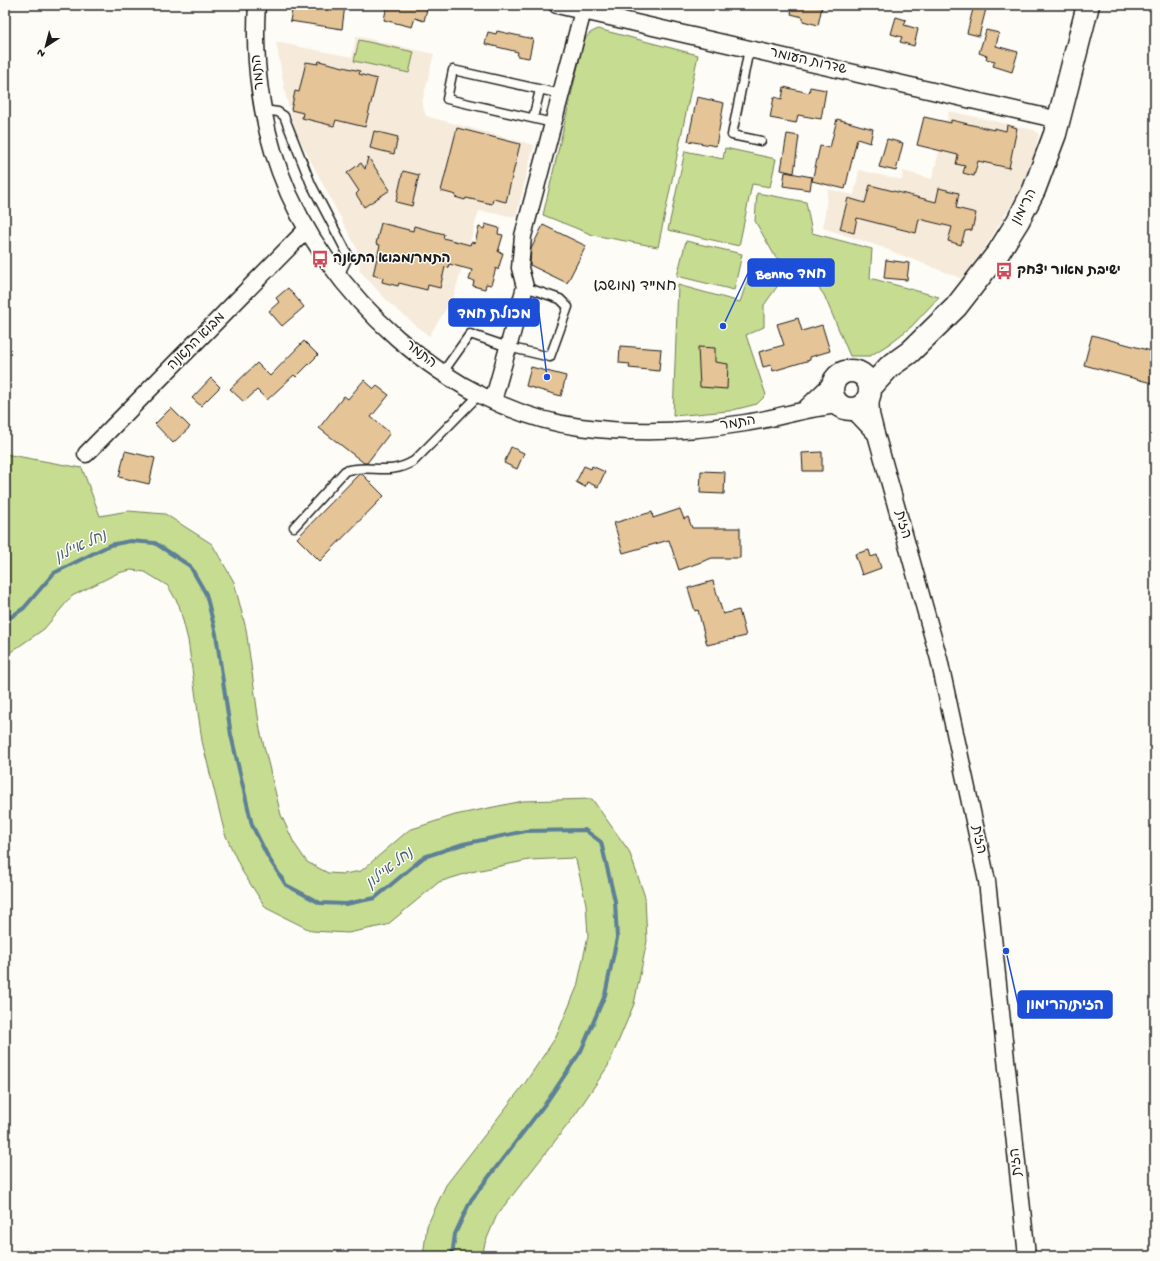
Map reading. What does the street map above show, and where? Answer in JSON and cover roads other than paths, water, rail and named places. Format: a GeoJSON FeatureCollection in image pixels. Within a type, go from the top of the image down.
{"type":"FeatureCollection","features":[{"type":"Feature","properties":{"kind":"street","name":"התמר"},"geometry":{"type":"LineString","coordinates":[[257,5],[257,52],[264,110],[280,172],[307,229],[320,252],[338,277],[390,331],[418,355],[486,398],[514,410],[545,420],[580,427],[670,431],[711,428],[758,421],[803,410],[844,407]]}},
{"type":"Feature","properties":{"kind":"street","name":"שדרות העומר"},"geometry":{"type":"LineString","coordinates":[[557,5],[1059,120]]}},
{"type":"Feature","properties":{"kind":"street","name":"הרימון"},"geometry":{"type":"LineString","coordinates":[[867,385],[925,338],[956,308],[998,253],[1034,190],[1045,163],[1059,120],[1088,5]]}},
{"type":"Feature","properties":{"kind":"street"},"geometry":{"type":"LineString","coordinates":[[486,398],[508,347],[525,287],[520,268],[523,236],[583,11]]}},
{"type":"Feature","properties":{"kind":"street","name":"מבוא התאנה"},"geometry":{"type":"LineString","coordinates":[[86,454],[307,229]]}},
{"type":"Feature","properties":{"kind":"street"},"geometry":{"type":"LineString","coordinates":[[849,371],[867,385],[868,400],[859,407],[844,407],[833,395],[832,388],[836,380],[843,373],[849,371]]}},
{"type":"Feature","properties":{"kind":"street","name":"התמר"},"geometry":{"type":"LineString","coordinates":[[803,410],[836,380]]}},
{"type":"Feature","properties":{"kind":"street","name":"הזית"},"geometry":{"type":"LineString","coordinates":[[867,385],[871,414],[876,434],[939,659],[986,881],[1027,1256]]}},
{"type":"Feature","properties":{"kind":"street","name":"הזית"},"geometry":{"type":"LineString","coordinates":[[844,407],[857,414],[876,434]]}},
{"type":"Feature","properties":{"kind":"lane"},"geometry":{"type":"LineString","coordinates":[[749,49],[732,135],[761,141]]}},
{"type":"Feature","properties":{"kind":"lane"},"geometry":{"type":"LineString","coordinates":[[553,123],[447,99],[453,70],[561,94]]}},
{"type":"Feature","properties":{"kind":"lane"},"geometry":{"type":"LineString","coordinates":[[533,118],[540,90]]}},
{"type":"Feature","properties":{"kind":"lane"},"geometry":{"type":"LineString","coordinates":[[264,110],[278,112],[284,116],[311,184],[347,253],[346,261],[338,277]]}},
{"type":"Feature","properties":{"kind":"lane"},"geometry":{"type":"LineString","coordinates":[[443,372],[470,334],[508,347],[550,357],[568,307],[560,299],[525,287]]}},
{"type":"Feature","properties":{"kind":"lane"},"geometry":{"type":"LineString","coordinates":[[294,527],[345,471],[355,468],[393,469],[404,467],[414,461],[486,398]]}},
{"type":"Feature","properties":{"kind":"waterway","name":"נחל איילון"},"geometry":{"type":"LineString","coordinates":[[5,621],[24,608],[54,573],[110,545],[130,541],[155,543],[190,566],[206,594],[216,634],[231,735],[252,825],[268,857],[286,885],[320,903],[346,904],[375,898],[424,857],[463,844],[526,831],[585,830],[601,842],[615,901],[617,938],[605,995],[581,1051],[548,1100],[471,1200],[455,1234],[452,1256]]}},
{"type":"Feature","properties":{"kind":"place","name":"התמר/מבוא התאנה"},"geometry":{"type":"Point","coordinates":[320,259]}},
{"type":"Feature","properties":{"kind":"place","name":"ישיבת מאור יצחק"},"geometry":{"type":"Point","coordinates":[1004,271]}},
{"type":"Feature","properties":{"kind":"place","name":"Benno חמד"},"geometry":{"type":"Point","coordinates":[723,326]}},
{"type":"Feature","properties":{"kind":"place","name":"מכולת חמד"},"geometry":{"type":"Point","coordinates":[547,377]}},
{"type":"Feature","properties":{"kind":"place","name":"הזית/הרימון"},"geometry":{"type":"Point","coordinates":[1006,951]}},
{"type":"Feature","properties":{"kind":"district","name":"חמ\"ד (מושב)"},"geometry":{"type":"Point","coordinates":[635,287]}}]}
